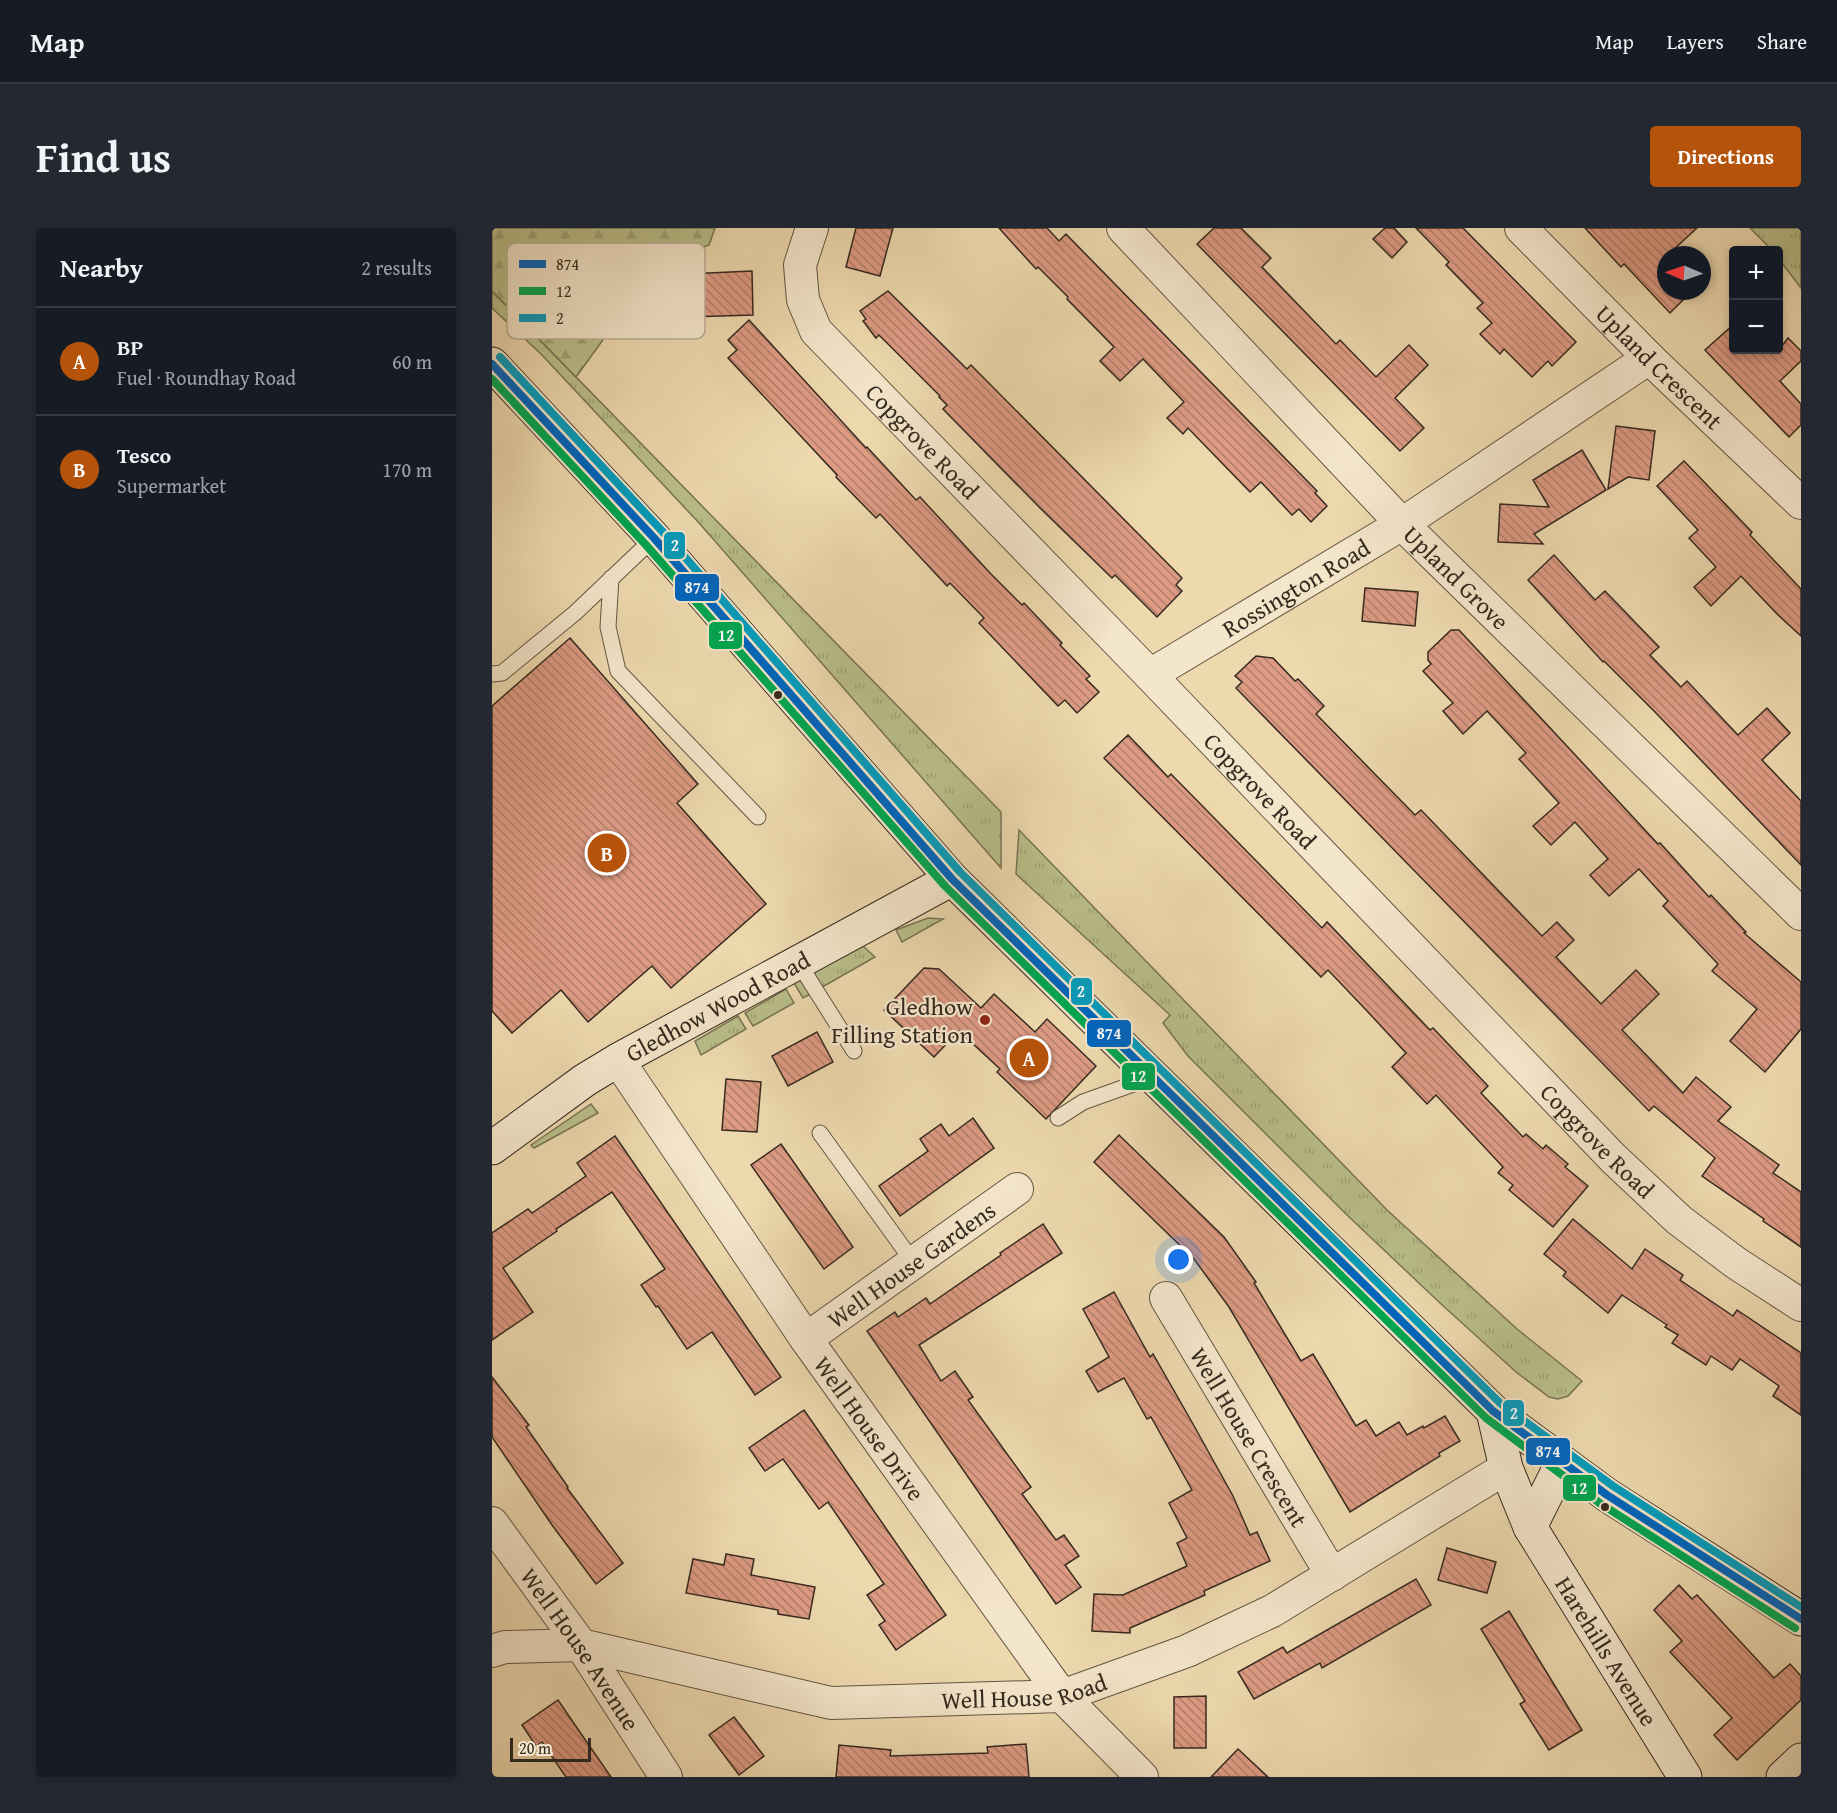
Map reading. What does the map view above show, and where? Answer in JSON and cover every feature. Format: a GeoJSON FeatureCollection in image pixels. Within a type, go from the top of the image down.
{"type":"FeatureCollection","features":[{"type":"Feature","properties":{"kind":"street","name":"Copgrove Road"},"geometry":{"type":"LineString","coordinates":[[812,228],[800,265],[803,300],[816,332],[1150,675],[1613,1158],[1678,1220],[1736,1263],[1801,1305]]}},
{"type":"Feature","properties":{"kind":"street","name":"Upland Grove"},"geometry":{"type":"LineString","coordinates":[[1123,228],[1402,524],[1801,914]]}},
{"type":"Feature","properties":{"kind":"street","name":"Upland Crescent"},"geometry":{"type":"LineString","coordinates":[[1521,228],[1648,358],[1801,503]]}},
{"type":"Feature","properties":{"kind":"street","name":"Rossington Road"},"geometry":{"type":"LineString","coordinates":[[1150,675],[1402,524],[1648,358]]}},
{"type":"Feature","properties":{"kind":"street"},"geometry":{"type":"LineString","coordinates":[[492,364],[654,538],[952,879],[1493,1411],[1606,1495],[1801,1619]]}},
{"type":"Feature","properties":{"kind":"street","name":"Gledhow Wood Road"},"geometry":{"type":"LineString","coordinates":[[492,1148],[585,1080],[618,1060],[952,879]]}},
{"type":"Feature","properties":{"kind":"street","name":"Well House Drive"},"geometry":{"type":"LineString","coordinates":[[618,1060],[806,1339],[1062,1696],[1142,1777]]}},
{"type":"Feature","properties":{"kind":"street","name":"Well House Gardens"},"geometry":{"type":"LineString","coordinates":[[806,1339],[1017,1189]]}},
{"type":"Feature","properties":{"kind":"street","name":"Well House Crescent"},"geometry":{"type":"LineString","coordinates":[[1166,1298],[1332,1575]]}},
{"type":"Feature","properties":{"kind":"street","name":"Harehills Avenue"},"geometry":{"type":"LineString","coordinates":[[1493,1411],[1506,1468],[1530,1527],[1685,1777]]}},
{"type":"Feature","properties":{"kind":"street"},"geometry":{"type":"LineString","coordinates":[[1530,1527],[1562,1462]]}},
{"type":"Feature","properties":{"kind":"street","name":"Well House Road"},"geometry":{"type":"LineString","coordinates":[[492,1651],[506,1647],[581,1645],[831,1703],[1062,1696],[1187,1651],[1272,1611],[1506,1468]]}},
{"type":"Feature","properties":{"kind":"street","name":"Well House Avenue"},"geometry":{"type":"LineString","coordinates":[[492,1522],[581,1645],[666,1777]]}},
{"type":"Feature","properties":{"kind":"street"},"geometry":{"type":"LineString","coordinates":[[1783,1777],[1801,1760]]}},
{"type":"Feature","properties":{"kind":"lane"},"geometry":{"type":"LineString","coordinates":[[492,674],[502,673],[574,613],[654,538]]}},
{"type":"Feature","properties":{"kind":"lane"},"geometry":{"type":"LineString","coordinates":[[611,578],[608,627],[618,671],[758,817]]}},
{"type":"Feature","properties":{"kind":"lane"},"geometry":{"type":"LineString","coordinates":[[798,962],[854,1051]]}},
{"type":"Feature","properties":{"kind":"lane"},"geometry":{"type":"LineString","coordinates":[[1059,1118],[1083,1102],[1154,1077]]}},
{"type":"Feature","properties":{"kind":"lane"},"geometry":{"type":"LineString","coordinates":[[820,1133],[914,1263]]}},
{"type":"Feature","properties":{"kind":"green space"},"geometry":{"type":"Polygon","coordinates":[[[492,228],[715,228],[709,245],[705,246],[705,243],[507,243],[507,306],[492,291],[492,228]]]}},
{"type":"Feature","properties":{"kind":"green space"},"geometry":{"type":"Polygon","coordinates":[[[1750,228],[1801,228],[1801,288],[1783,264],[1783,246],[1768,246],[1750,228]]]}},
{"type":"Feature","properties":{"kind":"green space"},"geometry":{"type":"Polygon","coordinates":[[[492,291],[507,306],[507,322],[492,308],[492,291]]]}},
{"type":"Feature","properties":{"kind":"green space"},"geometry":{"type":"Polygon","coordinates":[[[525,339],[539,339],[1001,812],[1001,868],[700,524],[525,339]]]}},
{"type":"Feature","properties":{"kind":"green space"},"geometry":{"type":"Polygon","coordinates":[[[539,339],[604,339],[576,377],[539,339]]]}},
{"type":"Feature","properties":{"kind":"green space"},"geometry":{"type":"Polygon","coordinates":[[[1019,830],[1387,1210],[1517,1329],[1582,1381],[1568,1396],[1558,1399],[1549,1397],[1516,1372],[1346,1214],[1188,1056],[1163,1023],[1170,1015],[1016,874],[1019,830]]]}},
{"type":"Feature","properties":{"kind":"green space"},"geometry":{"type":"Polygon","coordinates":[[[928,918],[943,919],[902,942],[896,930],[928,918]]]}},
{"type":"Feature","properties":{"kind":"green space"},"geometry":{"type":"Polygon","coordinates":[[[863,946],[875,957],[803,998],[794,983],[863,946]]]}},
{"type":"Feature","properties":{"kind":"green space"},"geometry":{"type":"Polygon","coordinates":[[[786,989],[794,1003],[753,1026],[745,1013],[786,989]]]}},
{"type":"Feature","properties":{"kind":"green space"},"geometry":{"type":"Polygon","coordinates":[[[738,1016],[746,1029],[701,1055],[695,1041],[738,1016]]]}},
{"type":"Feature","properties":{"kind":"green space"},"geometry":{"type":"Polygon","coordinates":[[[591,1104],[598,1113],[534,1148],[531,1145],[591,1104]]]}},
{"type":"Feature","properties":{"kind":"building"},"geometry":{"type":"Polygon","coordinates":[[[856,228],[893,228],[880,276],[846,267],[856,228]]]}},
{"type":"Feature","properties":{"kind":"building"},"geometry":{"type":"Polygon","coordinates":[[[999,228],[1047,228],[1059,241],[1066,234],[1317,491],[1315,493],[1327,506],[1311,522],[1299,509],[1292,515],[1261,482],[1250,492],[1188,428],[1183,434],[1167,418],[1184,402],[1143,359],[1120,381],[1100,361],[1114,347],[1038,267],[1036,269],[999,228]]]}},
{"type":"Feature","properties":{"kind":"building"},"geometry":{"type":"Polygon","coordinates":[[[1214,228],[1241,228],[1271,258],[1262,267],[1336,344],[1340,340],[1376,377],[1409,345],[1428,365],[1395,398],[1424,428],[1400,451],[1197,244],[1214,228]]]}},
{"type":"Feature","properties":{"kind":"building"},"geometry":{"type":"Polygon","coordinates":[[[1385,228],[1394,228],[1407,242],[1392,258],[1373,239],[1385,228]]]}},
{"type":"Feature","properties":{"kind":"building"},"geometry":{"type":"Polygon","coordinates":[[[1416,228],[1463,228],[1576,342],[1552,366],[1548,361],[1532,377],[1504,349],[1500,354],[1480,334],[1492,323],[1477,308],[1483,303],[1446,265],[1449,262],[1416,228]]]}},
{"type":"Feature","properties":{"kind":"building"},"geometry":{"type":"Polygon","coordinates":[[[1585,228],[1697,228],[1678,246],[1657,246],[1657,299],[1624,264],[1621,267],[1585,228]]]}},
{"type":"Feature","properties":{"kind":"building"},"geometry":{"type":"Polygon","coordinates":[[[752,271],[753,315],[705,316],[705,273],[752,271]]]}},
{"type":"Feature","properties":{"kind":"building"},"geometry":{"type":"Polygon","coordinates":[[[888,291],[967,369],[971,365],[1182,578],[1176,585],[1182,591],[1157,617],[1115,575],[1112,578],[1039,507],[943,409],[947,405],[940,396],[879,335],[876,338],[863,321],[866,319],[860,311],[888,291]]]}},
{"type":"Feature","properties":{"kind":"building"},"geometry":{"type":"Polygon","coordinates":[[[1658,300],[1683,300],[1670,313],[1658,300]]]}},
{"type":"Feature","properties":{"kind":"building"},"geometry":{"type":"Polygon","coordinates":[[[749,320],[866,448],[916,500],[920,497],[991,574],[1022,605],[1024,603],[1062,643],[1060,645],[1090,676],[1086,679],[1099,692],[1077,713],[1065,700],[1058,706],[979,623],[984,618],[950,583],[947,586],[880,514],[876,518],[728,358],[737,350],[728,340],[749,320]]]}},
{"type":"Feature","properties":{"kind":"building"},"geometry":{"type":"Polygon","coordinates":[[[1729,328],[1729,354],[1783,354],[1783,345],[1788,338],[1801,351],[1801,361],[1780,381],[1801,404],[1801,425],[1789,437],[1705,350],[1729,328]]]}},
{"type":"Feature","properties":{"kind":"building"},"geometry":{"type":"Polygon","coordinates":[[[1616,426],[1655,431],[1649,480],[1628,477],[1608,489],[1616,426]]]}},
{"type":"Feature","properties":{"kind":"building"},"geometry":{"type":"Polygon","coordinates":[[[1582,450],[1606,490],[1534,534],[1543,544],[1498,542],[1500,504],[1549,507],[1533,480],[1582,450]]]}},
{"type":"Feature","properties":{"kind":"building"},"geometry":{"type":"Polygon","coordinates":[[[1684,461],[1752,532],[1750,535],[1801,589],[1801,636],[1741,576],[1711,606],[1694,587],[1716,567],[1689,538],[1698,530],[1657,486],[1684,461]]]}},
{"type":"Feature","properties":{"kind":"building"},"geometry":{"type":"Polygon","coordinates":[[[1554,555],[1595,600],[1605,591],[1659,647],[1650,655],[1681,687],[1687,681],[1738,735],[1767,708],[1790,733],[1762,760],[1801,801],[1801,865],[1656,713],[1603,662],[1528,580],[1554,555]]]}},
{"type":"Feature","properties":{"kind":"building"},"geometry":{"type":"Polygon","coordinates":[[[1365,588],[1418,592],[1415,626],[1362,621],[1365,588]]]}},
{"type":"Feature","properties":{"kind":"building"},"geometry":{"type":"Polygon","coordinates":[[[1451,630],[1459,630],[1658,844],[1660,843],[1709,897],[1711,895],[1746,932],[1744,933],[1801,982],[1801,1029],[1765,1072],[1730,1041],[1757,1009],[1712,971],[1718,964],[1663,906],[1668,901],[1639,869],[1609,896],[1590,875],[1608,859],[1575,822],[1551,845],[1533,826],[1559,803],[1519,759],[1526,753],[1487,711],[1463,734],[1443,711],[1453,703],[1423,671],[1431,664],[1428,660],[1428,652],[1451,630]]]}},
{"type":"Feature","properties":{"kind":"building"},"geometry":{"type":"Polygon","coordinates":[[[570,638],[698,784],[677,803],[766,904],[671,988],[652,966],[588,1022],[561,990],[512,1033],[492,1011],[492,706],[570,638]]]}},
{"type":"Feature","properties":{"kind":"building"},"geometry":{"type":"Polygon","coordinates":[[[1256,656],[1273,658],[1295,681],[1298,679],[1324,706],[1316,714],[1415,815],[1421,810],[1542,936],[1557,922],[1574,940],[1556,957],[1601,1004],[1636,970],[1659,994],[1622,1030],[1683,1093],[1696,1077],[1731,1107],[1718,1121],[1779,1165],[1773,1173],[1801,1192],[1801,1247],[1702,1176],[1715,1158],[1654,1106],[1649,1111],[1236,688],[1242,682],[1235,676],[1256,656]]]}},
{"type":"Feature","properties":{"kind":"building"},"geometry":{"type":"Polygon","coordinates":[[[1128,735],[1168,777],[1171,774],[1322,928],[1327,922],[1430,1030],[1433,1028],[1488,1086],[1481,1093],[1523,1137],[1526,1134],[1543,1149],[1546,1145],[1568,1164],[1565,1167],[1588,1186],[1553,1227],[1509,1190],[1513,1185],[1498,1173],[1503,1167],[1436,1095],[1427,1104],[1392,1067],[1406,1053],[1328,970],[1321,977],[1104,758],[1128,735]]]}},
{"type":"Feature","properties":{"kind":"building"},"geometry":{"type":"Polygon","coordinates":[[[924,968],[939,969],[981,1008],[994,994],[1035,1032],[1047,1019],[1096,1066],[1046,1119],[997,1072],[1000,1069],[959,1031],[934,1057],[884,1010],[924,968]]]}},
{"type":"Feature","properties":{"kind":"building"},"geometry":{"type":"Polygon","coordinates":[[[817,1032],[833,1062],[788,1086],[772,1056],[817,1032]]]}},
{"type":"Feature","properties":{"kind":"building"},"geometry":{"type":"Polygon","coordinates":[[[726,1079],[761,1082],[757,1132],[722,1130],[726,1079]]]}},
{"type":"Feature","properties":{"kind":"building"},"geometry":{"type":"Polygon","coordinates":[[[973,1118],[994,1148],[900,1216],[879,1186],[928,1151],[920,1139],[941,1124],[949,1136],[973,1118]]]}},
{"type":"Feature","properties":{"kind":"building"},"geometry":{"type":"Polygon","coordinates":[[[1119,1135],[1224,1237],[1256,1282],[1254,1283],[1301,1361],[1313,1354],[1356,1426],[1366,1420],[1376,1436],[1399,1422],[1407,1435],[1445,1416],[1460,1441],[1350,1512],[1229,1307],[1194,1259],[1094,1162],[1119,1135]]]}},
{"type":"Feature","properties":{"kind":"building"},"geometry":{"type":"Polygon","coordinates":[[[615,1136],[781,1377],[755,1395],[712,1332],[687,1349],[658,1306],[656,1307],[641,1285],[665,1269],[612,1192],[503,1268],[533,1312],[492,1340],[492,1233],[528,1209],[532,1213],[586,1176],[577,1163],[615,1136]]]}},
{"type":"Feature","properties":{"kind":"building"},"geometry":{"type":"Polygon","coordinates":[[[781,1144],[853,1247],[824,1269],[751,1165],[781,1144]]]}},
{"type":"Feature","properties":{"kind":"building"},"geometry":{"type":"Polygon","coordinates":[[[1573,1219],[1632,1269],[1645,1249],[1683,1275],[1680,1280],[1733,1316],[1737,1310],[1801,1353],[1801,1415],[1773,1396],[1779,1386],[1740,1359],[1732,1370],[1711,1356],[1706,1365],[1672,1343],[1678,1335],[1665,1327],[1667,1325],[1622,1295],[1608,1313],[1563,1276],[1566,1272],[1544,1254],[1573,1219]]]}},
{"type":"Feature","properties":{"kind":"building"},"geometry":{"type":"Polygon","coordinates":[[[1043,1224],[1062,1253],[919,1345],[941,1381],[955,1371],[973,1397],[968,1400],[1031,1487],[1022,1494],[1056,1540],[1064,1535],[1079,1556],[1065,1565],[1081,1587],[1056,1604],[867,1331],[895,1312],[898,1317],[926,1298],[930,1304],[1043,1224]]]}},
{"type":"Feature","properties":{"kind":"building"},"geometry":{"type":"Polygon","coordinates":[[[1114,1292],[1150,1357],[1153,1354],[1193,1424],[1233,1496],[1250,1535],[1257,1532],[1270,1561],[1204,1591],[1205,1595],[1130,1628],[1130,1633],[1092,1631],[1094,1594],[1123,1595],[1187,1566],[1177,1543],[1187,1538],[1169,1503],[1192,1490],[1151,1417],[1147,1419],[1124,1378],[1098,1392],[1086,1371],[1109,1357],[1083,1309],[1114,1292]]]}},
{"type":"Feature","properties":{"kind":"building"},"geometry":{"type":"Polygon","coordinates":[[[492,1377],[529,1425],[526,1427],[567,1488],[623,1563],[596,1584],[552,1525],[492,1437],[492,1377]]]}},
{"type":"Feature","properties":{"kind":"building"},"geometry":{"type":"Polygon","coordinates":[[[804,1410],[946,1615],[896,1650],[879,1625],[885,1621],[867,1595],[884,1584],[828,1502],[819,1509],[783,1459],[765,1471],[749,1448],[804,1410]]]}},
{"type":"Feature","properties":{"kind":"building"},"geometry":{"type":"Polygon","coordinates":[[[1447,1548],[1496,1562],[1487,1593],[1438,1580],[1447,1548]]]}},
{"type":"Feature","properties":{"kind":"building"},"geometry":{"type":"Polygon","coordinates":[[[726,1554],[754,1559],[751,1575],[815,1587],[809,1619],[778,1614],[778,1610],[686,1593],[693,1559],[724,1565],[726,1554]]]}},
{"type":"Feature","properties":{"kind":"building"},"geometry":{"type":"Polygon","coordinates":[[[1416,1579],[1431,1605],[1322,1668],[1320,1663],[1254,1699],[1238,1672],[1283,1647],[1287,1653],[1416,1579]]]}},
{"type":"Feature","properties":{"kind":"building"},"geometry":{"type":"Polygon","coordinates":[[[1679,1585],[1692,1599],[1697,1595],[1774,1678],[1790,1664],[1801,1676],[1801,1700],[1737,1760],[1714,1735],[1732,1718],[1670,1652],[1682,1641],[1654,1610],[1679,1585]]]}},
{"type":"Feature","properties":{"kind":"building"},"geometry":{"type":"Polygon","coordinates":[[[1509,1611],[1582,1730],[1549,1750],[1520,1704],[1525,1701],[1481,1629],[1509,1611]]]}},
{"type":"Feature","properties":{"kind":"building"},"geometry":{"type":"Polygon","coordinates":[[[1206,1696],[1206,1748],[1174,1748],[1174,1697],[1206,1696]]]}},
{"type":"Feature","properties":{"kind":"building"},"geometry":{"type":"Polygon","coordinates":[[[558,1700],[611,1777],[566,1777],[542,1742],[536,1746],[522,1725],[558,1700]]]}},
{"type":"Feature","properties":{"kind":"building"},"geometry":{"type":"Polygon","coordinates":[[[734,1717],[764,1756],[739,1775],[709,1735],[734,1717]]]}},
{"type":"Feature","properties":{"kind":"building"},"geometry":{"type":"Polygon","coordinates":[[[1026,1744],[1029,1777],[836,1777],[839,1745],[891,1750],[890,1756],[988,1753],[987,1747],[1026,1744]]]}},
{"type":"Feature","properties":{"kind":"building"},"geometry":{"type":"Polygon","coordinates":[[[1238,1749],[1268,1777],[1211,1777],[1238,1749]]]}},
{"type":"Feature","properties":{"kind":"transit line","name":"2"},"geometry":{"type":"LineString","coordinates":[[500,357],[662,531],[960,872],[1500,1403],[1613,1486],[1801,1607]]}},
{"type":"Feature","properties":{"kind":"transit line","name":"874"},"geometry":{"type":"LineString","coordinates":[[492,364],[654,538],[952,879],[1493,1411],[1607,1495],[1801,1619]]}},
{"type":"Feature","properties":{"kind":"transit line","name":"12"},"geometry":{"type":"LineString","coordinates":[[492,379],[646,545],[945,886],[1486,1418],[1601,1504],[1795,1628]]}},
{"type":"Feature","properties":{"kind":"place","name":"Tesco"},"geometry":{"type":"Point","coordinates":[607,853]}},
{"type":"Feature","properties":{"kind":"place","name":"Gledhow Filling Station"},"geometry":{"type":"Point","coordinates":[985,1020]}},
{"type":"Feature","properties":{"kind":"place","name":"BP"},"geometry":{"type":"Point","coordinates":[1029,1058]}}]}
